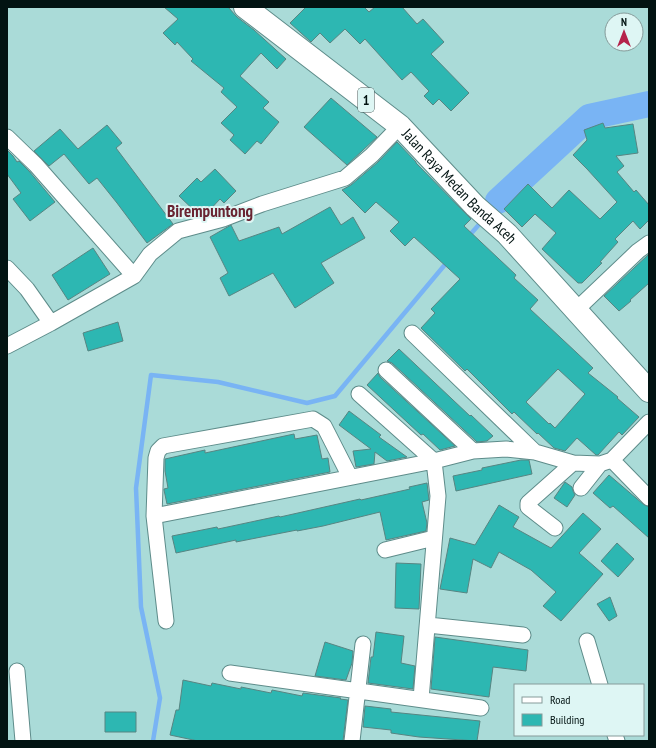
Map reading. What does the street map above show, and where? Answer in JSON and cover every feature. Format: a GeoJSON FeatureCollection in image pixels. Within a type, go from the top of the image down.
{"type":"FeatureCollection","features":[{"type":"Feature","properties":{"kind":"highway","name":"Jalan Raya Medan Banda Aceh"},"geometry":{"type":"LineString","coordinates":[[246,7],[400,126],[475,206],[507,234],[518,248],[649,391]]}},
{"type":"Feature","properties":{"kind":"street"},"geometry":{"type":"LineString","coordinates":[[7,346],[134,276],[150,254],[178,231],[223,219],[262,204],[345,178],[372,155],[400,126]]}},
{"type":"Feature","properties":{"kind":"street"},"geometry":{"type":"LineString","coordinates":[[7,137],[36,165],[134,276]]}},
{"type":"Feature","properties":{"kind":"street"},"geometry":{"type":"LineString","coordinates":[[575,310],[638,251],[649,243]]}},
{"type":"Feature","properties":{"kind":"street"},"geometry":{"type":"LineString","coordinates":[[7,268],[27,289],[51,323]]}},
{"type":"Feature","properties":{"kind":"street"},"geometry":{"type":"LineString","coordinates":[[412,333],[535,452]]}},
{"type":"Feature","properties":{"kind":"street"},"geometry":{"type":"LineString","coordinates":[[386,370],[474,451]]}},
{"type":"Feature","properties":{"kind":"street"},"geometry":{"type":"LineString","coordinates":[[359,394],[434,461],[438,496],[421,699]]}},
{"type":"Feature","properties":{"kind":"street"},"geometry":{"type":"LineString","coordinates":[[166,621],[154,516],[156,458],[158,451],[163,446],[313,420],[324,426],[350,477]]}},
{"type":"Feature","properties":{"kind":"street"},"geometry":{"type":"LineString","coordinates":[[581,488],[606,462],[649,422]]}},
{"type":"Feature","properties":{"kind":"street"},"geometry":{"type":"LineString","coordinates":[[154,516],[434,461],[474,451],[506,449],[535,452],[573,463],[606,462],[649,498]]}},
{"type":"Feature","properties":{"kind":"street"},"geometry":{"type":"LineString","coordinates":[[554,528],[528,507],[528,503],[573,463]]}},
{"type":"Feature","properties":{"kind":"street"},"geometry":{"type":"LineString","coordinates":[[385,550],[434,538]]}},
{"type":"Feature","properties":{"kind":"street"},"geometry":{"type":"LineString","coordinates":[[428,625],[523,635]]}},
{"type":"Feature","properties":{"kind":"street"},"geometry":{"type":"LineString","coordinates":[[587,641],[600,684]]}},
{"type":"Feature","properties":{"kind":"street"},"geometry":{"type":"LineString","coordinates":[[352,741],[363,644]]}},
{"type":"Feature","properties":{"kind":"street"},"geometry":{"type":"LineString","coordinates":[[17,671],[23,741]]}},
{"type":"Feature","properties":{"kind":"street"},"geometry":{"type":"LineString","coordinates":[[230,673],[481,708]]}},
{"type":"Feature","properties":{"kind":"building"},"geometry":{"type":"Polygon","coordinates":[[[164,7],[228,7],[237,17],[286,59],[277,69],[261,53],[240,76],[269,102],[263,108],[279,122],[261,144],[257,141],[245,154],[230,140],[234,135],[221,123],[237,107],[221,92],[224,88],[191,61],[193,59],[177,42],[175,45],[163,33],[178,19],[164,7]]]}},
{"type":"Feature","properties":{"kind":"building"},"geometry":{"type":"Polygon","coordinates":[[[306,7],[364,7],[369,12],[375,7],[402,7],[417,24],[423,19],[444,42],[431,54],[469,93],[451,111],[439,99],[433,105],[424,96],[429,91],[411,72],[402,80],[365,39],[360,44],[345,29],[330,43],[320,33],[311,42],[290,23],[306,7]]]}},
{"type":"Feature","properties":{"kind":"building"},"geometry":{"type":"Polygon","coordinates":[[[331,98],[377,137],[347,165],[304,127],[331,98]]]}},
{"type":"Feature","properties":{"kind":"building"},"geometry":{"type":"Polygon","coordinates":[[[603,123],[605,128],[633,124],[638,153],[616,156],[624,166],[617,172],[634,192],[636,190],[649,205],[649,220],[640,229],[633,221],[615,239],[618,242],[600,262],[602,263],[582,283],[578,283],[542,249],[556,233],[535,214],[522,227],[504,209],[528,184],[552,208],[569,190],[600,219],[617,202],[573,155],[587,140],[584,130],[603,123]]]}},
{"type":"Feature","properties":{"kind":"building"},"geometry":{"type":"Polygon","coordinates":[[[107,125],[122,143],[116,148],[173,224],[147,243],[97,178],[89,184],[64,154],[49,166],[34,151],[60,129],[78,149],[107,125]]]}},
{"type":"Feature","properties":{"kind":"building"},"geometry":{"type":"Polygon","coordinates":[[[397,142],[471,219],[464,226],[516,275],[514,278],[538,300],[530,309],[593,368],[588,373],[618,397],[617,398],[639,417],[622,435],[619,432],[598,455],[596,455],[577,438],[565,451],[554,448],[514,412],[512,414],[467,369],[465,371],[421,328],[435,313],[431,309],[460,279],[414,237],[405,246],[390,231],[399,222],[376,202],[365,213],[342,190],[351,185],[378,162],[397,142]],[[558,369],[526,402],[555,428],[585,394],[558,369]]]}},
{"type":"Feature","properties":{"kind":"building"},"geometry":{"type":"Polygon","coordinates":[[[7,150],[17,162],[19,161],[29,171],[55,202],[30,221],[13,199],[21,193],[7,174],[7,150]]]}},
{"type":"Feature","properties":{"kind":"building"},"geometry":{"type":"Polygon","coordinates":[[[215,169],[236,191],[224,203],[220,199],[205,215],[200,216],[179,196],[197,178],[201,182],[215,169]]]}},
{"type":"Feature","properties":{"kind":"building"},"geometry":{"type":"Polygon","coordinates":[[[330,207],[341,225],[353,217],[365,238],[321,263],[334,283],[295,308],[273,273],[229,296],[220,278],[228,273],[210,237],[231,225],[239,241],[279,227],[282,234],[330,207]]]}},
{"type":"Feature","properties":{"kind":"building"},"geometry":{"type":"Polygon","coordinates":[[[93,248],[110,274],[68,300],[52,275],[93,248]]]}},
{"type":"Feature","properties":{"kind":"building"},"geometry":{"type":"Polygon","coordinates":[[[649,254],[649,283],[619,311],[604,296],[649,254]]]}},
{"type":"Feature","properties":{"kind":"building"},"geometry":{"type":"Polygon","coordinates":[[[118,322],[123,341],[88,351],[83,333],[118,322]]]}},
{"type":"Feature","properties":{"kind":"building"},"geometry":{"type":"Polygon","coordinates":[[[399,349],[493,436],[487,441],[477,442],[392,363],[387,361],[399,349]]]}},
{"type":"Feature","properties":{"kind":"building"},"geometry":{"type":"Polygon","coordinates":[[[378,373],[380,377],[455,446],[440,450],[423,434],[421,435],[367,385],[378,373]]]}},
{"type":"Feature","properties":{"kind":"building"},"geometry":{"type":"Polygon","coordinates":[[[349,411],[381,435],[379,437],[407,457],[387,461],[375,452],[374,464],[356,467],[353,451],[371,449],[339,425],[349,411]]]}},
{"type":"Feature","properties":{"kind":"building"},"geometry":{"type":"Polygon","coordinates":[[[294,434],[295,439],[317,435],[322,459],[328,458],[330,472],[167,504],[164,490],[168,488],[165,471],[165,459],[205,450],[205,453],[294,434]]]}},
{"type":"Feature","properties":{"kind":"building"},"geometry":{"type":"Polygon","coordinates":[[[521,460],[529,460],[532,474],[456,491],[453,476],[521,460]]]}},
{"type":"Feature","properties":{"kind":"building"},"geometry":{"type":"Polygon","coordinates":[[[609,475],[643,504],[649,507],[649,538],[613,506],[610,508],[593,493],[609,475]]]}},
{"type":"Feature","properties":{"kind":"building"},"geometry":{"type":"Polygon","coordinates":[[[565,482],[572,487],[575,495],[567,507],[554,498],[565,482]]]}},
{"type":"Feature","properties":{"kind":"building"},"geometry":{"type":"Polygon","coordinates":[[[427,483],[429,500],[422,502],[427,523],[426,531],[386,540],[380,512],[323,526],[236,542],[236,540],[176,553],[172,536],[280,517],[410,489],[409,487],[427,483]]]}},
{"type":"Feature","properties":{"kind":"building"},"geometry":{"type":"Polygon","coordinates":[[[499,505],[519,517],[513,527],[551,548],[583,513],[601,529],[579,553],[603,574],[561,621],[543,606],[556,592],[531,570],[499,552],[491,568],[473,559],[467,593],[440,589],[450,538],[475,545],[499,505]]]}},
{"type":"Feature","properties":{"kind":"building"},"geometry":{"type":"Polygon","coordinates":[[[617,543],[634,559],[618,577],[601,561],[617,543]]]}},
{"type":"Feature","properties":{"kind":"building"},"geometry":{"type":"Polygon","coordinates":[[[396,563],[421,564],[419,609],[395,608],[396,563]]]}},
{"type":"Feature","properties":{"kind":"building"},"geometry":{"type":"Polygon","coordinates":[[[610,597],[617,616],[609,621],[597,604],[610,597]]]}},
{"type":"Feature","properties":{"kind":"building"},"geometry":{"type":"Polygon","coordinates":[[[376,632],[404,636],[401,663],[415,666],[413,689],[368,683],[376,632]]]}},
{"type":"Feature","properties":{"kind":"building"},"geometry":{"type":"Polygon","coordinates":[[[435,637],[528,650],[526,671],[493,667],[489,697],[431,689],[435,637]]]}},
{"type":"Feature","properties":{"kind":"building"},"geometry":{"type":"Polygon","coordinates":[[[325,642],[353,651],[352,663],[346,680],[315,676],[325,642]]]}},
{"type":"Feature","properties":{"kind":"building"},"geometry":{"type":"Polygon","coordinates":[[[183,680],[211,686],[212,683],[271,693],[272,690],[302,696],[303,693],[348,700],[343,741],[198,741],[170,735],[176,710],[179,710],[183,680]]]}},
{"type":"Feature","properties":{"kind":"building"},"geometry":{"type":"Polygon","coordinates":[[[365,706],[391,709],[391,712],[480,721],[477,741],[419,737],[391,733],[391,730],[363,727],[365,706]]]}},
{"type":"Feature","properties":{"kind":"building"},"geometry":{"type":"Polygon","coordinates":[[[105,712],[136,712],[136,732],[105,732],[105,712]]]}},
{"type":"Feature","properties":{"kind":"waterway"},"geometry":{"type":"LineString","coordinates":[[498,201],[589,117],[649,104]]}},
{"type":"Feature","properties":{"kind":"waterway"},"geometry":{"type":"LineString","coordinates":[[490,211],[498,201]]}},
{"type":"Feature","properties":{"kind":"waterway"},"geometry":{"type":"LineString","coordinates":[[468,237],[483,220]]}},
{"type":"Feature","properties":{"kind":"waterway"},"geometry":{"type":"LineString","coordinates":[[153,741],[160,698],[141,607],[136,488],[151,375],[218,382],[307,403],[335,396],[448,261]]}},
{"type":"Feature","properties":{"kind":"district","name":"Birempuntong"},"geometry":{"type":"Point","coordinates":[210,211]}}]}
